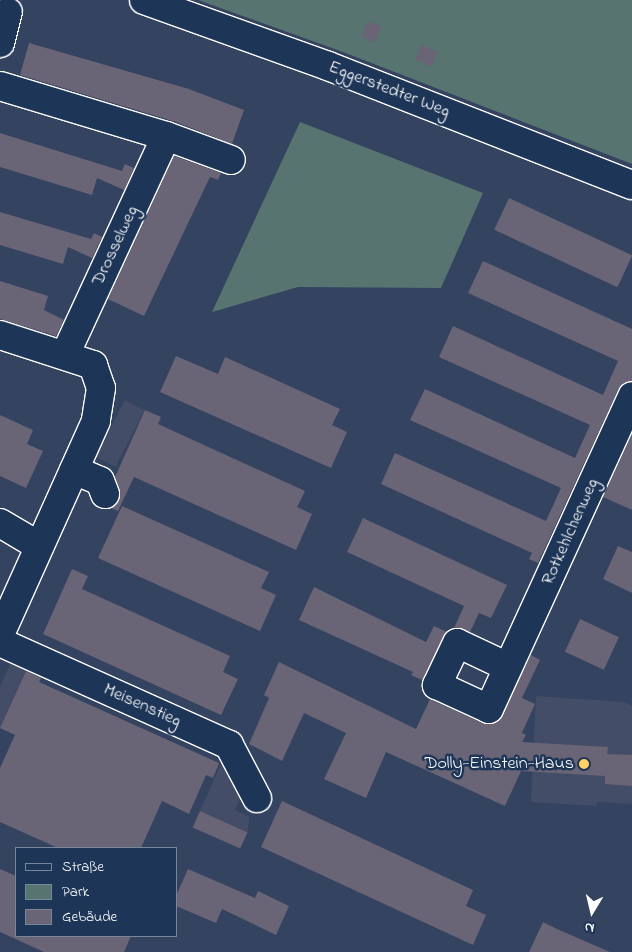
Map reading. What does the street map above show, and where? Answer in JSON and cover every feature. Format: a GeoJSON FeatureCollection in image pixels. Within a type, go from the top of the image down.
{"type":"FeatureCollection","features":[{"type":"Feature","properties":{"kind":"street","name":"Eggerstedter Weg"},"geometry":{"type":"LineString","coordinates":[[144,0],[328,66],[632,185]]}},
{"type":"Feature","properties":{"kind":"street"},"geometry":{"type":"LineString","coordinates":[[0,43],[8,12]]}},
{"type":"Feature","properties":{"kind":"street"},"geometry":{"type":"LineString","coordinates":[[0,86],[166,136],[231,160]]}},
{"type":"Feature","properties":{"kind":"street","name":"Drosselweg"},"geometry":{"type":"LineString","coordinates":[[65,355],[166,136]]}},
{"type":"Feature","properties":{"kind":"street"},"geometry":{"type":"LineString","coordinates":[[0,335],[93,365],[102,388],[96,421],[0,635]]}},
{"type":"Feature","properties":{"kind":"street","name":"Rotkehlchenweg"},"geometry":{"type":"LineString","coordinates":[[508,667],[632,396]]}},
{"type":"Feature","properties":{"kind":"street"},"geometry":{"type":"LineString","coordinates":[[74,470],[100,482],[105,494]]}},
{"type":"Feature","properties":{"kind":"street"},"geometry":{"type":"LineString","coordinates":[[0,522],[39,546]]}},
{"type":"Feature","properties":{"kind":"street","name":"Meisenstieg"},"geometry":{"type":"LineString","coordinates":[[0,642],[229,746],[253,789],[260,754]]}},
{"type":"Feature","properties":{"kind":"shaded area"},"geometry":{"type":"Polygon","coordinates":[[[125,400],[145,410],[116,467],[96,457],[125,400]]]}},
{"type":"Feature","properties":{"kind":"shaded area"},"geometry":{"type":"Polygon","coordinates":[[[10,664],[27,669],[0,728],[0,686],[10,664]]]}},
{"type":"Feature","properties":{"kind":"shaded area"},"geometry":{"type":"Polygon","coordinates":[[[536,696],[625,702],[632,706],[632,804],[597,802],[596,806],[531,802],[536,696]]]}},
{"type":"Feature","properties":{"kind":"shaded area"},"geometry":{"type":"Polygon","coordinates":[[[224,757],[244,790],[235,810],[249,817],[248,832],[200,811],[224,757]]]}},
{"type":"Feature","properties":{"kind":"green space"},"geometry":{"type":"Polygon","coordinates":[[[198,0],[632,0],[632,164],[343,52],[198,0]]]}},
{"type":"Feature","properties":{"kind":"green space"},"geometry":{"type":"Polygon","coordinates":[[[300,122],[483,193],[441,288],[298,287],[212,312],[300,122]]]}},
{"type":"Feature","properties":{"kind":"building"},"geometry":{"type":"Polygon","coordinates":[[[368,21],[382,27],[375,43],[361,37],[368,21]]]}},
{"type":"Feature","properties":{"kind":"building"},"geometry":{"type":"Polygon","coordinates":[[[29,43],[189,89],[244,110],[232,144],[176,122],[20,75],[29,43]]]}},
{"type":"Feature","properties":{"kind":"building"},"geometry":{"type":"Polygon","coordinates":[[[421,45],[438,52],[432,67],[415,60],[421,45]]]}},
{"type":"Feature","properties":{"kind":"building"},"geometry":{"type":"Polygon","coordinates":[[[0,133],[122,171],[125,164],[134,168],[124,190],[97,178],[92,195],[0,167],[0,133]]]}},
{"type":"Feature","properties":{"kind":"building"},"geometry":{"type":"Polygon","coordinates":[[[174,156],[221,173],[218,180],[210,177],[144,316],[108,299],[174,156]]]}},
{"type":"Feature","properties":{"kind":"building"},"geometry":{"type":"Polygon","coordinates":[[[509,198],[632,255],[617,287],[494,230],[509,198]]]}},
{"type":"Feature","properties":{"kind":"building"},"geometry":{"type":"Polygon","coordinates":[[[0,212],[91,239],[94,233],[102,237],[92,258],[68,247],[63,264],[0,245],[0,212]]]}},
{"type":"Feature","properties":{"kind":"building"},"geometry":{"type":"Polygon","coordinates":[[[483,261],[632,329],[632,381],[623,383],[618,390],[538,563],[529,559],[532,553],[381,484],[395,453],[546,521],[561,488],[410,420],[425,389],[575,458],[590,425],[439,357],[453,326],[603,395],[618,361],[468,293],[483,261]]]}},
{"type":"Feature","properties":{"kind":"building"},"geometry":{"type":"Polygon","coordinates":[[[0,281],[48,296],[44,310],[64,320],[56,336],[0,319],[0,281]]]}},
{"type":"Feature","properties":{"kind":"building"},"geometry":{"type":"Polygon","coordinates":[[[176,356],[218,374],[225,357],[340,409],[332,425],[347,432],[331,468],[160,392],[176,356]]]}},
{"type":"Feature","properties":{"kind":"building"},"geometry":{"type":"Polygon","coordinates":[[[145,410],[161,417],[158,424],[305,491],[297,507],[312,514],[296,550],[134,477],[118,511],[111,508],[120,496],[115,477],[145,410]]]}},
{"type":"Feature","properties":{"kind":"building"},"geometry":{"type":"Polygon","coordinates":[[[0,415],[33,430],[27,444],[43,451],[26,488],[0,476],[0,415]]]}},
{"type":"Feature","properties":{"kind":"building"},"geometry":{"type":"Polygon","coordinates":[[[632,434],[632,510],[603,497],[632,434]]]}},
{"type":"Feature","properties":{"kind":"building"},"geometry":{"type":"Polygon","coordinates":[[[122,506],[269,572],[261,588],[276,595],[260,631],[98,558],[122,506]]]}},
{"type":"Feature","properties":{"kind":"building"},"geometry":{"type":"Polygon","coordinates":[[[363,518],[507,585],[491,618],[479,613],[470,632],[454,628],[464,606],[347,552],[363,518]]]}},
{"type":"Feature","properties":{"kind":"building"},"geometry":{"type":"Polygon","coordinates":[[[618,546],[632,552],[632,593],[603,579],[618,546]]]}},
{"type":"Feature","properties":{"kind":"building"},"geometry":{"type":"Polygon","coordinates":[[[72,569],[88,576],[82,589],[230,656],[223,672],[238,679],[221,715],[43,634],[72,569]]]}},
{"type":"Feature","properties":{"kind":"building"},"geometry":{"type":"Polygon","coordinates":[[[314,587],[426,642],[434,626],[447,632],[422,680],[411,675],[413,672],[299,620],[314,587]]]}},
{"type":"Feature","properties":{"kind":"building"},"geometry":{"type":"Polygon","coordinates":[[[580,619],[619,637],[604,670],[565,652],[580,619]]]}},
{"type":"Feature","properties":{"kind":"building"},"geometry":{"type":"Polygon","coordinates":[[[531,655],[540,660],[522,698],[535,704],[522,733],[526,735],[522,742],[608,747],[607,754],[632,755],[632,786],[605,784],[605,776],[521,771],[505,806],[386,752],[366,798],[324,779],[346,733],[304,713],[282,761],[249,744],[269,698],[264,695],[279,662],[416,729],[430,699],[482,723],[498,722],[531,655]]]}},
{"type":"Feature","properties":{"kind":"building"},"geometry":{"type":"Polygon","coordinates":[[[26,671],[41,678],[39,682],[219,763],[213,778],[206,775],[189,814],[162,801],[141,847],[56,847],[0,822],[0,768],[15,735],[0,728],[26,671]]]}},
{"type":"Feature","properties":{"kind":"building"},"geometry":{"type":"Polygon","coordinates":[[[282,801],[473,890],[466,906],[486,915],[473,945],[261,847],[282,801]]]}},
{"type":"Feature","properties":{"kind":"building"},"geometry":{"type":"Polygon","coordinates":[[[200,811],[248,832],[240,849],[193,827],[200,811]]]}},
{"type":"Feature","properties":{"kind":"building"},"geometry":{"type":"Polygon","coordinates":[[[0,869],[15,876],[15,937],[131,937],[124,952],[44,952],[0,932],[0,869]]]}},
{"type":"Feature","properties":{"kind":"building"},"geometry":{"type":"Polygon","coordinates":[[[188,869],[255,898],[258,891],[289,906],[276,935],[222,909],[216,923],[178,907],[178,892],[188,869]]]}},
{"type":"Feature","properties":{"kind":"building"},"geometry":{"type":"Polygon","coordinates":[[[543,922],[557,929],[610,952],[529,952],[543,922]]]}},
{"type":"Feature","properties":{"kind":"place","name":"Dolly-Einstein-Haus"},"geometry":{"type":"Point","coordinates":[584,764]}}]}
